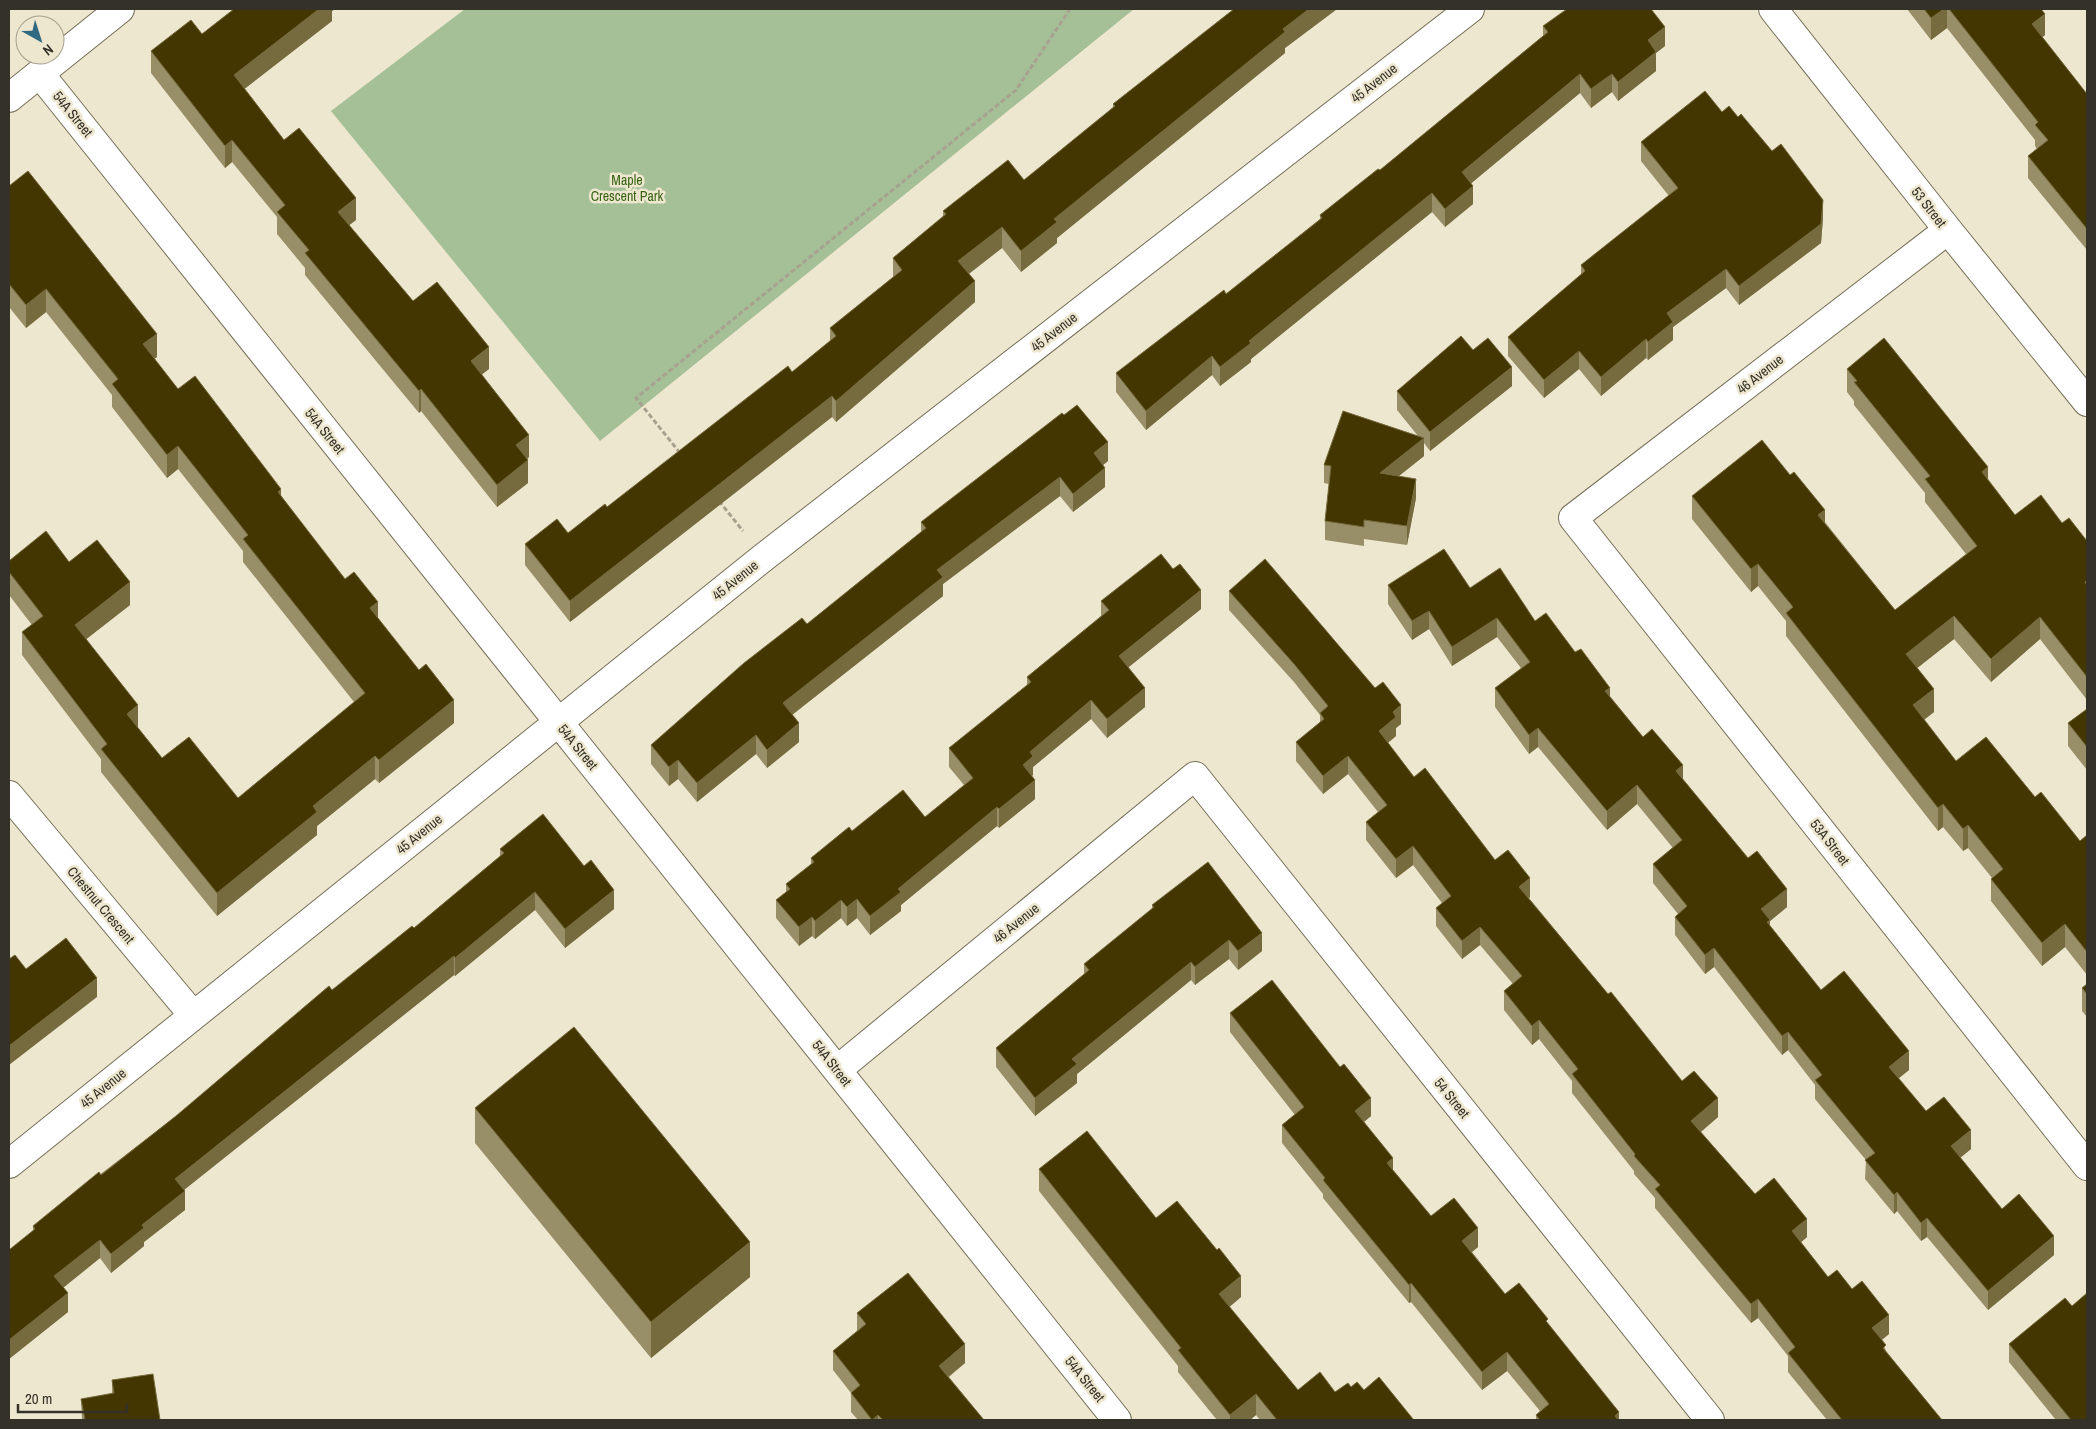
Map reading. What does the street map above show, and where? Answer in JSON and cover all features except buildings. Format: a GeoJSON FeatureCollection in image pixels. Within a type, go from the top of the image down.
{"type":"FeatureCollection","features":[{"type":"Feature","properties":{"kind":"street"},"geometry":{"type":"LineString","coordinates":[[9,98],[120,9]]}},
{"type":"Feature","properties":{"kind":"street","name":"45 Avenue"},"geometry":{"type":"LineString","coordinates":[[9,1164],[193,1014],[764,557],[1470,9]]}},
{"type":"Feature","properties":{"kind":"street","name":"53 Street"},"geometry":{"type":"LineString","coordinates":[[1773,9],[2087,402]]}},
{"type":"Feature","properties":{"kind":"street","name":"54A Street"},"geometry":{"type":"LineString","coordinates":[[40,74],[1117,1420]]}},
{"type":"Feature","properties":{"kind":"street","name":"46 Avenue"},"geometry":{"type":"LineString","coordinates":[[1573,518],[1948,230]]}},
{"type":"Feature","properties":{"kind":"street","name":"53A Street"},"geometry":{"type":"LineString","coordinates":[[1573,518],[2087,1166]]}},
{"type":"Feature","properties":{"kind":"street","name":"46 Avenue"},"geometry":{"type":"LineString","coordinates":[[837,1070],[1195,776]]}},
{"type":"Feature","properties":{"kind":"street","name":"54 Street"},"geometry":{"type":"LineString","coordinates":[[1195,776],[1710,1420]]}},
{"type":"Feature","properties":{"kind":"street","name":"Chestnut Crescent"},"geometry":{"type":"LineString","coordinates":[[9,795],[193,1014]]}},
{"type":"Feature","properties":{"kind":"path"},"geometry":{"type":"LineString","coordinates":[[685,459],[636,398],[1016,90],[1070,9]]}},
{"type":"Feature","properties":{"kind":"path"},"geometry":{"type":"LineString","coordinates":[[716,497],[764,557]]}},
{"type":"Feature","properties":{"kind":"green space","name":"Maple Crescent Park"},"geometry":{"type":"Polygon","coordinates":[[[465,9],[1134,9],[600,441],[331,111],[465,9]]]}}]}
